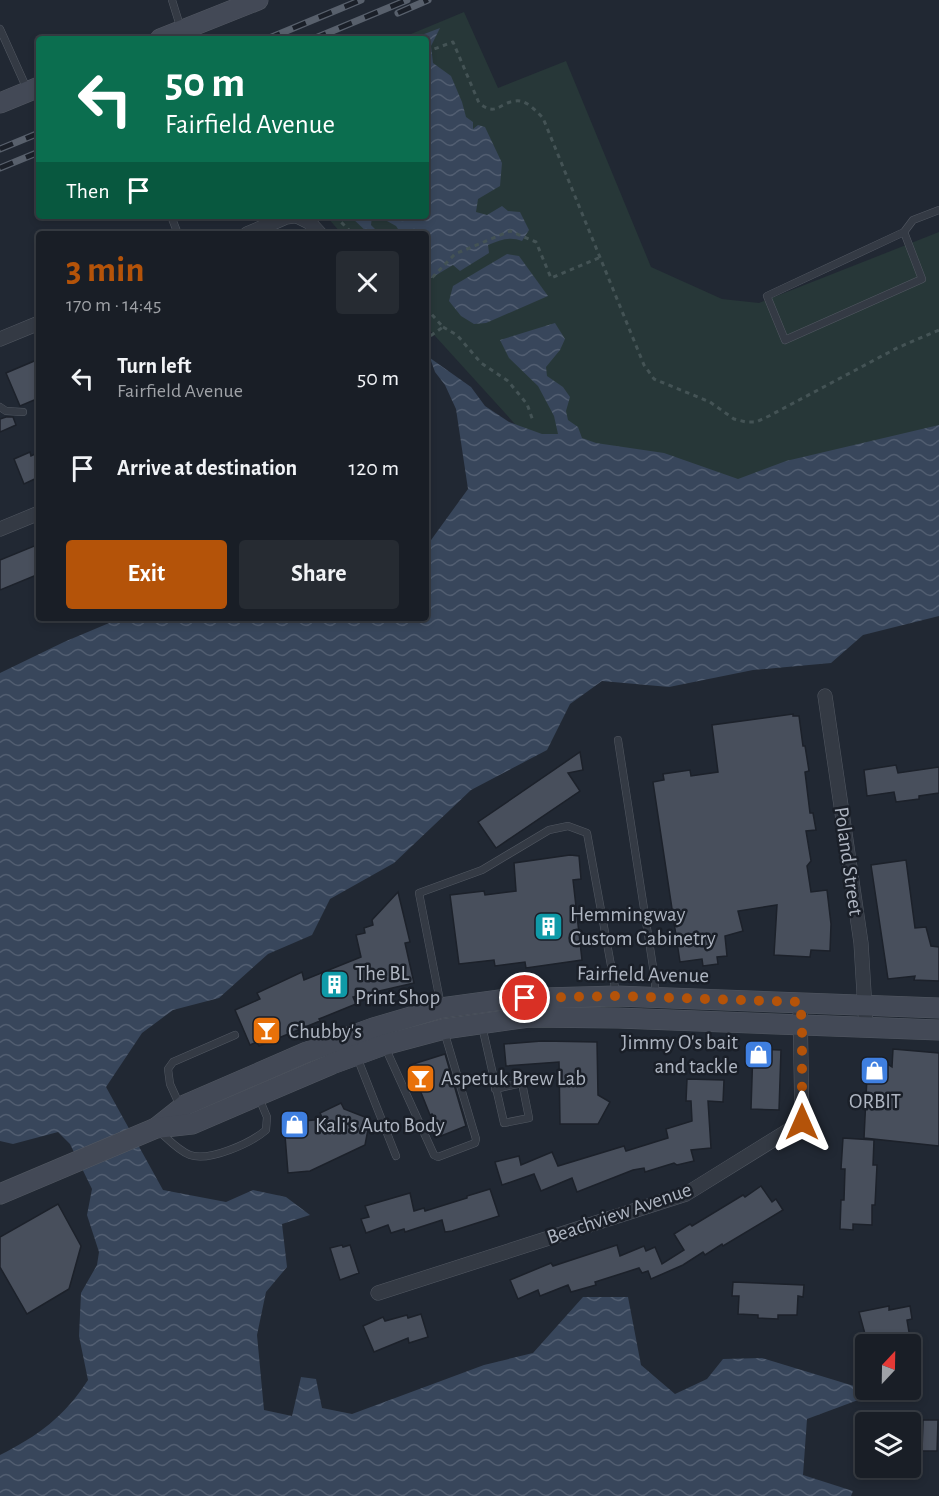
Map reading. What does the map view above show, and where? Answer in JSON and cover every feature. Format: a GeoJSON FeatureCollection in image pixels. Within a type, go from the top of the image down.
{"type":"FeatureCollection","features":[{"type":"Feature","properties":{"kind":"main road"},"geometry":{"type":"LineString","coordinates":[[167,36],[258,0]]}},
{"type":"Feature","properties":{"kind":"main road"},"geometry":{"type":"LineString","coordinates":[[0,103],[34,89]]}},
{"type":"Feature","properties":{"kind":"main road"},"geometry":{"type":"LineString","coordinates":[[616,996],[618,1018]]}},
{"type":"Feature","properties":{"kind":"main road","name":"Fairfield Avenue"},"geometry":{"type":"LineString","coordinates":[[150,1131],[181,1108],[307,1052],[373,1028],[441,1008],[507,999],[616,996],[939,1008]]}},
{"type":"Feature","properties":{"kind":"main road"},"geometry":{"type":"LineString","coordinates":[[654,997],[654,1019]]}},
{"type":"Feature","properties":{"kind":"main road"},"geometry":{"type":"LineString","coordinates":[[441,1008],[444,1029]]}},
{"type":"Feature","properties":{"kind":"main road","name":"Fairfield Avenue"},"geometry":{"type":"LineString","coordinates":[[0,1194],[150,1131],[192,1124],[356,1055],[444,1029],[529,1017],[654,1019],[939,1030]]}},
{"type":"Feature","properties":{"kind":"street"},"geometry":{"type":"LineString","coordinates":[[254,231],[281,219]]}},
{"type":"Feature","properties":{"kind":"street"},"geometry":{"type":"LineString","coordinates":[[302,219],[317,231]]}},
{"type":"Feature","properties":{"kind":"street"},"geometry":{"type":"LineString","coordinates":[[0,339],[36,324]]}},
{"type":"Feature","properties":{"kind":"street"},"geometry":{"type":"LineString","coordinates":[[0,529],[36,514]]}},
{"type":"Feature","properties":{"kind":"street","name":"Poland Street"},"geometry":{"type":"LineString","coordinates":[[825,696],[861,943],[866,1026]]}},
{"type":"Feature","properties":{"kind":"street","name":"Beachview Avenue"},"geometry":{"type":"LineString","coordinates":[[378,1293],[686,1194],[802,1122],[800,1002]]}},
{"type":"Feature","properties":{"kind":"lane"},"geometry":{"type":"LineString","coordinates":[[172,0],[182,30]]}},
{"type":"Feature","properties":{"kind":"lane"},"geometry":{"type":"LineString","coordinates":[[0,29],[34,89]]}},
{"type":"Feature","properties":{"kind":"lane"},"geometry":{"type":"LineString","coordinates":[[904,232],[922,279],[785,340],[767,296],[904,232],[913,220],[939,210]]}},
{"type":"Feature","properties":{"kind":"lane"},"geometry":{"type":"LineString","coordinates":[[0,407],[6,411],[22,412]]}},
{"type":"Feature","properties":{"kind":"lane"},"geometry":{"type":"LineString","coordinates":[[618,740],[655,980],[654,997]]}},
{"type":"Feature","properties":{"kind":"lane"},"geometry":{"type":"LineString","coordinates":[[441,1008],[419,893],[482,870],[549,830],[568,826],[587,833],[616,996]]}},
{"type":"Feature","properties":{"kind":"lane"},"geometry":{"type":"LineString","coordinates":[[481,1024],[495,1089],[504,1123],[529,1118],[522,1083],[495,1089]]}},
{"type":"Feature","properties":{"kind":"lane"},"geometry":{"type":"LineString","coordinates":[[384,1045],[434,1155],[438,1158],[475,1143],[476,1138],[444,1029]]}},
{"type":"Feature","properties":{"kind":"lane"},"geometry":{"type":"LineString","coordinates":[[181,1108],[170,1084],[168,1069],[173,1062],[235,1035]]}},
{"type":"Feature","properties":{"kind":"lane"},"geometry":{"type":"LineString","coordinates":[[356,1055],[396,1156]]}},
{"type":"Feature","properties":{"kind":"lane"},"geometry":{"type":"LineString","coordinates":[[150,1131],[192,1156],[209,1157],[253,1139],[266,1130],[267,1117],[258,1095]]}},
{"type":"Feature","properties":{"kind":"path"},"geometry":{"type":"LineString","coordinates":[[429,51],[453,42],[479,103],[486,109],[495,109],[515,100],[525,103],[543,118],[644,365],[654,379],[710,402],[734,418],[756,422],[897,348],[939,330]]}},
{"type":"Feature","properties":{"kind":"path"},"geometry":{"type":"LineString","coordinates":[[338,219],[350,231]]}},
{"type":"Feature","properties":{"kind":"path"},"geometry":{"type":"LineString","coordinates":[[429,281],[454,254],[510,231],[536,242],[551,278],[601,257]]}},
{"type":"Feature","properties":{"kind":"path"},"geometry":{"type":"LineString","coordinates":[[429,311],[443,327],[457,335],[481,363],[508,381],[527,404],[533,421]]}},
{"type":"Feature","properties":{"kind":"path"},"geometry":{"type":"LineString","coordinates":[[429,337],[443,327]]}},
{"type":"Feature","properties":{"kind":"shaded area"},"geometry":{"type":"Polygon","coordinates":[[[464,12],[498,88],[566,61],[651,267],[722,299],[759,303],[939,232],[939,488],[563,477],[429,329],[429,231],[339,231],[329,219],[429,219],[429,36],[406,36],[464,12]]]}},
{"type":"Feature","properties":{"kind":"water"},"geometry":{"type":"Polygon","coordinates":[[[440,28],[431,46],[433,63],[451,76],[466,117],[473,122],[473,129],[478,125],[485,127],[502,163],[500,186],[478,199],[476,212],[487,215],[502,206],[508,211],[520,212],[529,230],[522,241],[509,239],[488,245],[489,253],[460,271],[453,265],[429,279],[429,231],[399,231],[396,226],[383,219],[429,219],[429,36],[419,36],[440,28]]]}},
{"type":"Feature","properties":{"kind":"water"},"geometry":{"type":"Polygon","coordinates":[[[353,219],[372,219],[371,225],[377,231],[366,231],[353,219]]]}},
{"type":"Feature","properties":{"kind":"water"},"geometry":{"type":"Polygon","coordinates":[[[507,254],[519,256],[548,296],[486,323],[474,324],[461,316],[449,301],[453,286],[507,254]]]}},
{"type":"Feature","properties":{"kind":"water"},"geometry":{"type":"Polygon","coordinates":[[[555,323],[565,339],[560,350],[546,367],[547,376],[563,387],[570,397],[566,411],[568,420],[578,427],[582,438],[596,443],[664,453],[738,479],[786,461],[939,425],[939,616],[863,635],[831,663],[753,670],[669,687],[602,681],[570,704],[547,750],[471,790],[394,863],[330,899],[312,935],[268,954],[219,998],[173,1010],[142,1033],[106,1087],[163,1190],[226,1202],[253,1190],[286,1197],[310,1215],[282,1224],[287,1267],[266,1292],[257,1335],[264,1410],[292,1416],[301,1377],[316,1379],[322,1408],[352,1414],[484,1365],[533,1353],[583,1297],[628,1297],[641,1365],[675,1394],[707,1379],[723,1359],[762,1358],[855,1386],[855,1400],[858,1400],[807,1419],[803,1475],[853,1491],[851,1496],[0,1496],[0,1455],[50,1424],[70,1404],[88,1380],[79,1336],[81,1293],[97,1265],[99,1252],[87,1215],[92,1189],[70,1144],[58,1132],[13,1144],[0,1141],[0,673],[114,621],[429,621],[429,543],[468,489],[456,409],[445,385],[435,372],[430,358],[471,387],[485,406],[509,422],[542,434],[558,434],[554,416],[538,386],[509,358],[500,340],[555,323]]]}},
{"type":"Feature","properties":{"kind":"building"},"geometry":{"type":"Polygon","coordinates":[[[36,360],[36,399],[20,406],[6,373],[36,360]]]}},
{"type":"Feature","properties":{"kind":"building"},"geometry":{"type":"Polygon","coordinates":[[[13,417],[16,425],[0,432],[0,419],[13,417]]]}},
{"type":"Feature","properties":{"kind":"building"},"geometry":{"type":"Polygon","coordinates":[[[30,452],[31,456],[35,454],[36,478],[24,484],[14,459],[30,452]]]}},
{"type":"Feature","properties":{"kind":"building"},"geometry":{"type":"Polygon","coordinates":[[[36,545],[36,575],[0,590],[0,560],[36,545]]]}},
{"type":"Feature","properties":{"kind":"building"},"geometry":{"type":"Polygon","coordinates":[[[793,714],[793,716],[799,716],[803,746],[805,746],[809,771],[805,772],[810,813],[813,813],[816,830],[806,831],[811,861],[807,866],[811,892],[827,890],[831,924],[830,951],[811,950],[810,957],[774,955],[777,905],[738,911],[743,931],[725,936],[727,956],[717,957],[718,964],[703,966],[702,959],[680,962],[653,782],[664,780],[663,774],[690,770],[691,776],[718,772],[712,725],[793,714]]]}},
{"type":"Feature","properties":{"kind":"building"},"geometry":{"type":"Polygon","coordinates":[[[580,752],[583,770],[568,773],[580,791],[496,848],[478,822],[580,752]]]}},
{"type":"Feature","properties":{"kind":"building"},"geometry":{"type":"Polygon","coordinates":[[[896,765],[898,773],[939,767],[939,793],[896,802],[894,792],[867,796],[864,770],[896,765]]]}},
{"type":"Feature","properties":{"kind":"building"},"geometry":{"type":"Polygon","coordinates":[[[570,855],[579,856],[581,879],[573,880],[582,960],[526,968],[525,962],[495,966],[494,960],[459,964],[450,895],[484,891],[485,895],[516,891],[514,863],[570,855]]]}},
{"type":"Feature","properties":{"kind":"building"},"geometry":{"type":"Polygon","coordinates":[[[906,860],[915,928],[926,927],[931,946],[939,947],[939,981],[914,980],[915,976],[888,979],[871,865],[906,860]]]}},
{"type":"Feature","properties":{"kind":"building"},"geometry":{"type":"Polygon","coordinates":[[[398,892],[410,942],[405,943],[414,983],[353,997],[356,1004],[319,1019],[320,1021],[259,1046],[257,1042],[250,1045],[235,1010],[260,999],[257,993],[302,972],[304,980],[361,957],[356,935],[365,933],[364,928],[373,925],[372,920],[398,892]]]}},
{"type":"Feature","properties":{"kind":"building"},"geometry":{"type":"Polygon","coordinates":[[[542,1041],[597,1042],[598,1095],[610,1102],[598,1124],[560,1124],[559,1062],[506,1066],[504,1044],[542,1041]]]}},
{"type":"Feature","properties":{"kind":"building"},"geometry":{"type":"Polygon","coordinates":[[[753,1049],[781,1050],[779,1110],[751,1109],[753,1049]]]}},
{"type":"Feature","properties":{"kind":"building"},"geometry":{"type":"Polygon","coordinates":[[[893,1049],[939,1053],[939,1146],[864,1138],[867,1077],[878,1058],[892,1067],[893,1049]]]}},
{"type":"Feature","properties":{"kind":"building"},"geometry":{"type":"Polygon","coordinates":[[[445,1054],[466,1126],[441,1136],[410,1065],[445,1054]]]}},
{"type":"Feature","properties":{"kind":"building"},"geometry":{"type":"Polygon","coordinates":[[[687,1079],[724,1080],[723,1102],[708,1101],[711,1148],[691,1150],[694,1161],[677,1165],[674,1163],[645,1172],[644,1168],[633,1170],[577,1192],[572,1178],[541,1191],[534,1174],[502,1185],[495,1162],[519,1156],[521,1165],[552,1152],[558,1166],[624,1146],[626,1151],[668,1138],[666,1129],[692,1121],[691,1101],[686,1101],[687,1079]]]}},
{"type":"Feature","properties":{"kind":"building"},"geometry":{"type":"Polygon","coordinates":[[[341,1103],[344,1109],[370,1119],[365,1145],[310,1171],[288,1173],[284,1123],[323,1119],[320,1113],[341,1103]]]}},
{"type":"Feature","properties":{"kind":"building"},"geometry":{"type":"Polygon","coordinates":[[[843,1138],[874,1140],[873,1165],[877,1165],[872,1225],[853,1224],[853,1230],[840,1229],[841,1200],[844,1200],[845,1169],[841,1169],[843,1138]]]}},
{"type":"Feature","properties":{"kind":"building"},"geometry":{"type":"Polygon","coordinates":[[[761,1186],[772,1202],[776,1199],[783,1210],[723,1246],[722,1244],[705,1255],[703,1252],[683,1265],[651,1279],[648,1271],[642,1273],[639,1268],[571,1292],[568,1285],[540,1296],[538,1290],[518,1299],[510,1280],[551,1263],[553,1266],[617,1245],[620,1256],[644,1246],[646,1251],[655,1247],[662,1264],[684,1250],[674,1234],[690,1224],[692,1226],[743,1195],[745,1197],[761,1186]]]}},
{"type":"Feature","properties":{"kind":"building"},"geometry":{"type":"Polygon","coordinates":[[[490,1189],[499,1216],[452,1231],[445,1232],[442,1220],[405,1232],[404,1229],[391,1233],[388,1225],[366,1233],[361,1219],[369,1217],[365,1206],[410,1193],[414,1211],[424,1208],[425,1211],[490,1189]]]}},
{"type":"Feature","properties":{"kind":"building"},"geometry":{"type":"Polygon","coordinates":[[[58,1204],[81,1246],[69,1289],[27,1314],[0,1267],[0,1237],[58,1204]]]}},
{"type":"Feature","properties":{"kind":"building"},"geometry":{"type":"Polygon","coordinates":[[[342,1245],[343,1247],[350,1245],[359,1273],[340,1280],[330,1248],[342,1245]]]}},
{"type":"Feature","properties":{"kind":"building"},"geometry":{"type":"Polygon","coordinates":[[[733,1282],[804,1285],[803,1297],[798,1296],[797,1315],[778,1315],[778,1319],[738,1314],[739,1296],[732,1296],[733,1282]]]}},
{"type":"Feature","properties":{"kind":"building"},"geometry":{"type":"Polygon","coordinates":[[[889,1306],[889,1310],[910,1306],[912,1319],[907,1320],[909,1334],[865,1334],[859,1312],[889,1306]]]}},
{"type":"Feature","properties":{"kind":"building"},"geometry":{"type":"Polygon","coordinates":[[[421,1314],[428,1337],[409,1343],[408,1338],[374,1352],[363,1326],[383,1317],[385,1321],[421,1314]]]}},
{"type":"Feature","properties":{"kind":"building"},"geometry":{"type":"Polygon","coordinates":[[[923,1420],[938,1420],[937,1451],[922,1451],[923,1420]]]}},
{"type":"Feature","properties":{"kind":"railway"},"geometry":{"type":"LineString","coordinates":[[274,36],[361,0]]}},
{"type":"Feature","properties":{"kind":"railway"},"geometry":{"type":"LineString","coordinates":[[320,36],[407,0]]}},
{"type":"Feature","properties":{"kind":"railway"},"geometry":{"type":"LineString","coordinates":[[398,13],[428,0]]}},
{"type":"Feature","properties":{"kind":"railway"},"geometry":{"type":"LineString","coordinates":[[0,149],[36,134]]}},
{"type":"Feature","properties":{"kind":"railway"},"geometry":{"type":"LineString","coordinates":[[0,168],[36,153]]}},
{"type":"Feature","properties":{"kind":"place","name":"Hemmingway Custom Cabinetry"},"geometry":{"type":"Point","coordinates":[549,926]}},
{"type":"Feature","properties":{"kind":"place","name":"The BL Print Shop"},"geometry":{"type":"Point","coordinates":[334,985]}},
{"type":"Feature","properties":{"kind":"place","name":"Chubby's"},"geometry":{"type":"Point","coordinates":[267,1031]}},
{"type":"Feature","properties":{"kind":"place","name":"Jimmy O's bait and tackle"},"geometry":{"type":"Point","coordinates":[759,1054]}},
{"type":"Feature","properties":{"kind":"place","name":"ORBIT"},"geometry":{"type":"Point","coordinates":[875,1070]}},
{"type":"Feature","properties":{"kind":"place","name":"Aspetuk Brew Lab"},"geometry":{"type":"Point","coordinates":[420,1078]}},
{"type":"Feature","properties":{"kind":"place","name":"Kali's Auto Body"},"geometry":{"type":"Point","coordinates":[294,1125]}},
{"type":"Feature","properties":{"kind":"route"},"geometry":{"type":"LineString","coordinates":[[525,998],[616,996],[800,1002],[802,1122]]}}]}
